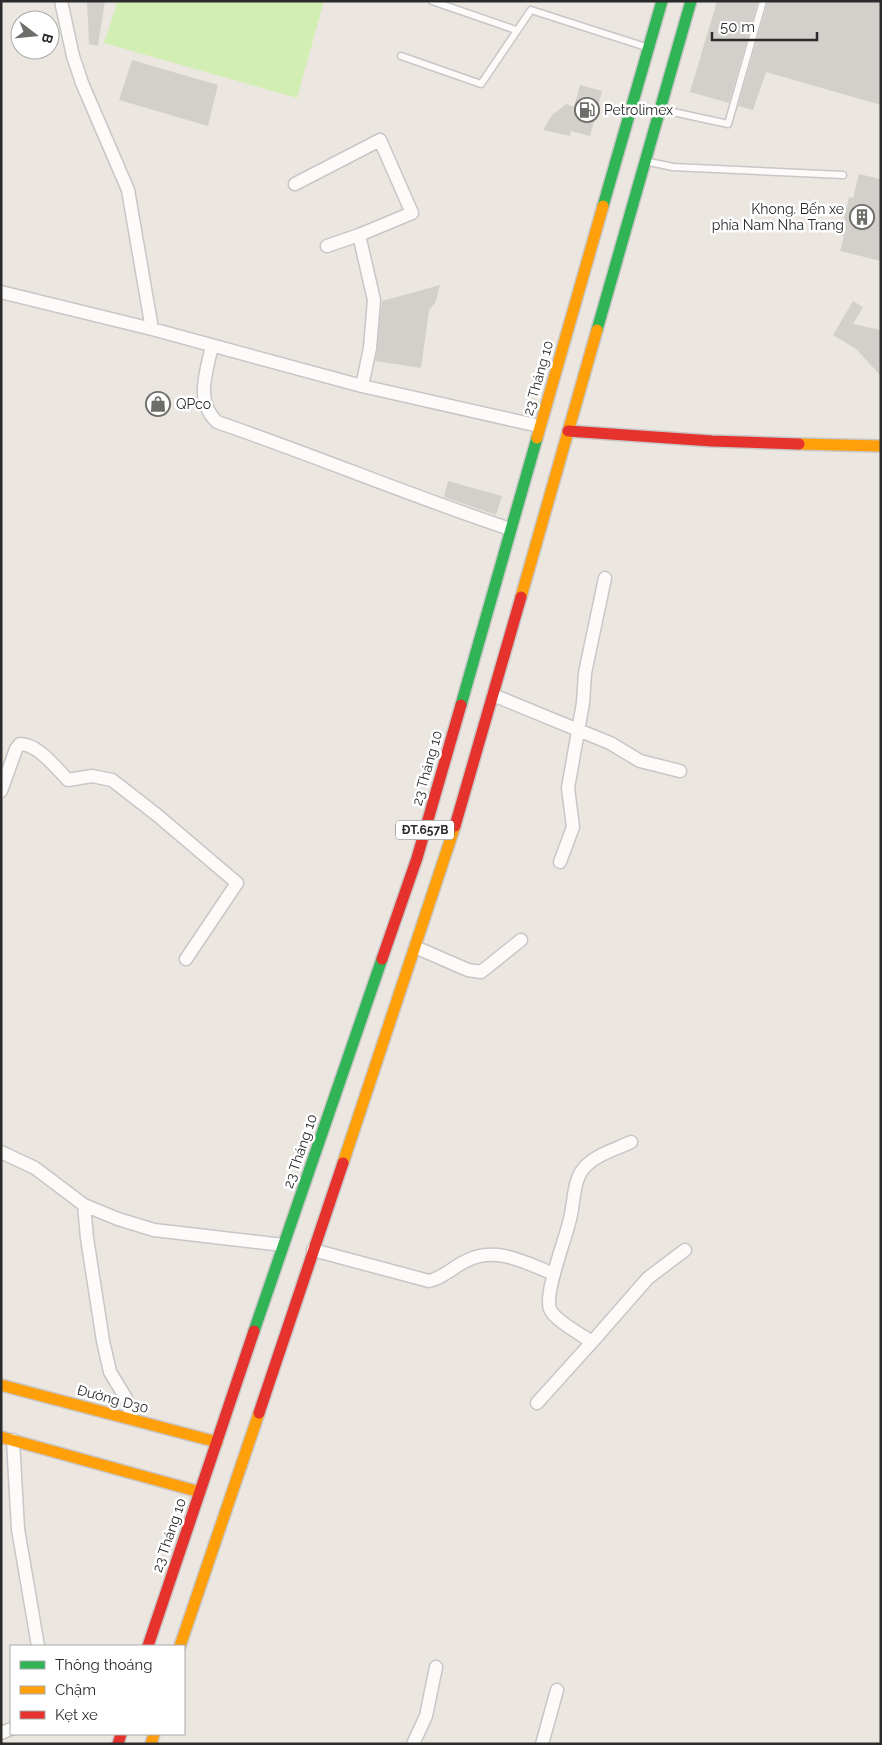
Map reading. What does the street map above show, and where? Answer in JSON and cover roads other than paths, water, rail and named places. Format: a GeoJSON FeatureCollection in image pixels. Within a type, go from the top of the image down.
{"type":"FeatureCollection","features":[{"type":"Feature","properties":{"kind":"main road","name":"23 Tháng 10"},"geometry":{"type":"LineString","coordinates":[[180,1645],[214,1496],[298,1247],[416,948],[447,854],[493,695],[554,428],[632,157],[649,48],[662,1]]}},
{"type":"Feature","properties":{"kind":"main road","name":"23 Tháng 10"},"geometry":{"type":"LineString","coordinates":[[148,1645],[214,1496],[298,1247],[415,866],[510,529],[554,428],[632,157],[660,109],[691,1]]}},
{"type":"Feature","properties":{"kind":"main road"},"geometry":{"type":"LineString","coordinates":[[554,428],[712,441],[881,446]]}},
{"type":"Feature","properties":{"kind":"main road","name":"Đường D30"},"geometry":{"type":"LineString","coordinates":[[1,1385],[231,1446]]}},
{"type":"Feature","properties":{"kind":"main road"},"geometry":{"type":"LineString","coordinates":[[7,1439],[214,1496]]}},
{"type":"Feature","properties":{"kind":"street"},"geometry":{"type":"LineString","coordinates":[[61,1],[73,56],[82,83],[128,190],[152,329]]}},
{"type":"Feature","properties":{"kind":"street"},"geometry":{"type":"LineString","coordinates":[[295,184],[380,140],[412,213],[327,246]]}},
{"type":"Feature","properties":{"kind":"street"},"geometry":{"type":"LineString","coordinates":[[359,235],[374,300],[370,348],[362,386]]}},
{"type":"Feature","properties":{"kind":"street"},"geometry":{"type":"LineString","coordinates":[[1,292],[152,329],[362,386],[554,428]]}},
{"type":"Feature","properties":{"kind":"street"},"geometry":{"type":"LineString","coordinates":[[212,346],[203,400],[209,414],[217,422],[311,454],[424,500],[510,529]]}},
{"type":"Feature","properties":{"kind":"street"},"geometry":{"type":"LineString","coordinates":[[560,862],[572,827],[568,788],[579,729],[585,673],[605,578]]}},
{"type":"Feature","properties":{"kind":"street"},"geometry":{"type":"LineString","coordinates":[[493,695],[579,729],[610,743],[640,761],[680,771]]}},
{"type":"Feature","properties":{"kind":"street"},"geometry":{"type":"LineString","coordinates":[[1,791],[16,749],[20,744],[26,744],[40,753],[68,780],[92,776],[112,780],[157,815],[237,883],[186,959]]}},
{"type":"Feature","properties":{"kind":"street"},"geometry":{"type":"LineString","coordinates":[[416,948],[468,970],[481,972],[521,940]]}},
{"type":"Feature","properties":{"kind":"street"},"geometry":{"type":"LineString","coordinates":[[592,1342],[556,1318],[550,1310],[549,1301],[554,1274],[582,1169],[590,1162],[631,1142]]}},
{"type":"Feature","properties":{"kind":"street"},"geometry":{"type":"LineString","coordinates":[[1,1152],[35,1168],[84,1205],[154,1230],[298,1247],[429,1280],[439,1278],[476,1256],[492,1253],[554,1274]]}},
{"type":"Feature","properties":{"kind":"street"},"geometry":{"type":"LineString","coordinates":[[84,1205],[86,1238],[103,1341],[110,1372],[127,1400],[132,1419]]}},
{"type":"Feature","properties":{"kind":"street"},"geometry":{"type":"LineString","coordinates":[[537,1403],[648,1278],[685,1250]]}},
{"type":"Feature","properties":{"kind":"street"},"geometry":{"type":"LineString","coordinates":[[7,1439],[18,1529],[38,1645]]}},
{"type":"Feature","properties":{"kind":"street"},"geometry":{"type":"LineString","coordinates":[[413,1744],[426,1716],[436,1667]]}},
{"type":"Feature","properties":{"kind":"street"},"geometry":{"type":"LineString","coordinates":[[542,1744],[557,1690]]}},
{"type":"Feature","properties":{"kind":"lane"},"geometry":{"type":"LineString","coordinates":[[432,1],[516,30]]}},
{"type":"Feature","properties":{"kind":"lane"},"geometry":{"type":"LineString","coordinates":[[660,109],[728,124],[763,1]]}},
{"type":"Feature","properties":{"kind":"lane"},"geometry":{"type":"LineString","coordinates":[[401,56],[481,84],[530,10],[649,48]]}},
{"type":"Feature","properties":{"kind":"lane"},"geometry":{"type":"LineString","coordinates":[[632,157],[673,167],[843,175]]}},
{"type":"Feature","properties":{"kind":"place","name":"Petrolimex"},"geometry":{"type":"Point","coordinates":[587,110]}},
{"type":"Feature","properties":{"kind":"place","name":"Khong. Bến xe phía Nam Nha Trang"},"geometry":{"type":"Point","coordinates":[862,217]}},
{"type":"Feature","properties":{"kind":"place","name":"QPco"},"geometry":{"type":"Point","coordinates":[158,404]}}]}
